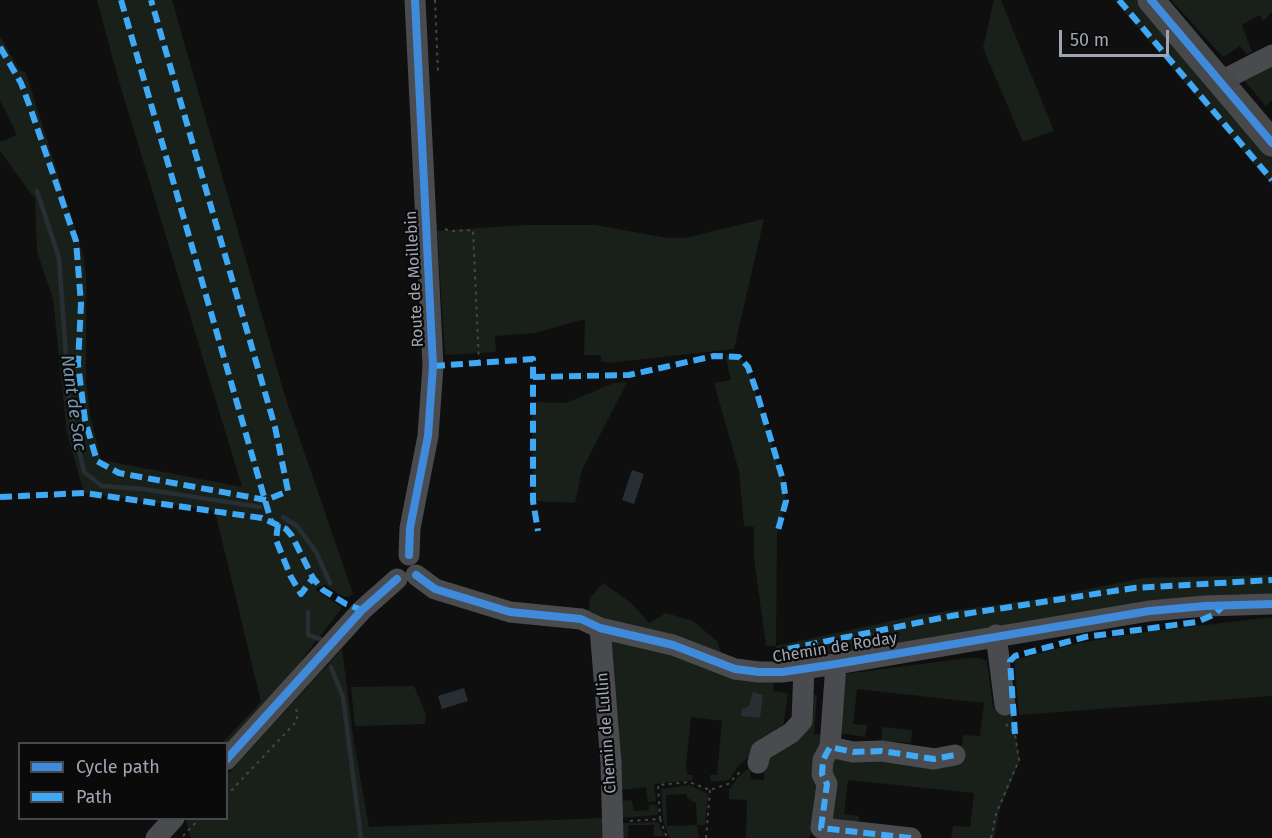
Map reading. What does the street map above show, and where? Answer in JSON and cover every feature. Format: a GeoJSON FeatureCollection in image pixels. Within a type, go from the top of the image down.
{"type":"FeatureCollection","features":[{"type":"Feature","properties":{"kind":"main road"},"geometry":{"type":"LineString","coordinates":[[1151,0],[1272,143]]}},
{"type":"Feature","properties":{"kind":"street","name":"Route de Moillebin"},"geometry":{"type":"LineString","coordinates":[[406,577],[418,563],[409,555],[410,528],[428,436],[433,366],[415,0]]}},
{"type":"Feature","properties":{"kind":"street"},"geometry":{"type":"LineString","coordinates":[[1221,81],[1272,55]]}},
{"type":"Feature","properties":{"kind":"street"},"geometry":{"type":"LineString","coordinates":[[228,758],[362,610],[406,577]]}},
{"type":"Feature","properties":{"kind":"street","name":"Chemin de Roday"},"geometry":{"type":"LineString","coordinates":[[406,577],[435,589],[510,612],[564,615],[581,619],[600,628],[673,645],[735,669],[782,672],[1149,611],[1205,606],[1272,604]]}},
{"type":"Feature","properties":{"kind":"street","name":"Chemin de Lullin"},"geometry":{"type":"LineString","coordinates":[[600,628],[613,830]]}},
{"type":"Feature","properties":{"kind":"street"},"geometry":{"type":"LineString","coordinates":[[996,635],[1003,712]]}},
{"type":"Feature","properties":{"kind":"street","name":"Chemin de Roday"},"geometry":{"type":"LineString","coordinates":[[836,664],[830,747],[823,760],[822,774],[827,784],[819,833],[911,838]]}},
{"type":"Feature","properties":{"kind":"street"},"geometry":{"type":"LineString","coordinates":[[758,763],[760,751],[791,733],[802,721],[804,668]]}},
{"type":"Feature","properties":{"kind":"street"},"geometry":{"type":"LineString","coordinates":[[830,747],[853,752],[882,751],[934,759],[955,755]]}},
{"type":"Feature","properties":{"kind":"street"},"geometry":{"type":"LineString","coordinates":[[163,838],[182,831]]}},
{"type":"Feature","properties":{"kind":"path"},"geometry":{"type":"LineString","coordinates":[[435,0],[438,82]]}},
{"type":"Feature","properties":{"kind":"path"},"geometry":{"type":"LineString","coordinates":[[443,223],[444,228],[450,231],[473,230],[480,363]]}},
{"type":"Feature","properties":{"kind":"path"},"geometry":{"type":"LineString","coordinates":[[228,794],[298,720],[297,710],[284,697]]}},
{"type":"Feature","properties":{"kind":"path"},"geometry":{"type":"LineString","coordinates":[[991,838],[996,814],[1019,760],[1016,734],[1003,712]]}},
{"type":"Feature","properties":{"kind":"path"},"geometry":{"type":"LineString","coordinates":[[666,838],[660,819],[658,785],[689,782],[710,790],[728,784],[749,763],[758,763]]}},
{"type":"Feature","properties":{"kind":"path"},"geometry":{"type":"LineString","coordinates":[[706,838],[710,790]]}},
{"type":"Feature","properties":{"kind":"path"},"geometry":{"type":"LineString","coordinates":[[613,830],[660,819]]}},
{"type":"Feature","properties":{"kind":"path"},"geometry":{"type":"LineString","coordinates":[[163,838],[182,831],[198,820]]}},
{"type":"Feature","properties":{"kind":"shaded area"},"geometry":{"type":"Polygon","coordinates":[[[97,0],[172,0],[284,393],[353,594],[348,597],[340,595],[325,584],[315,589],[342,608],[302,659],[305,663],[228,747],[228,742],[223,742],[261,702],[215,511],[84,493],[67,433],[53,299],[37,252],[35,199],[0,151],[0,142],[17,135],[0,100],[0,36],[19,69],[26,73],[83,254],[86,275],[86,380],[90,415],[101,460],[242,487],[118,78],[97,0]]]}},
{"type":"Feature","properties":{"kind":"shaded area"},"geometry":{"type":"Polygon","coordinates":[[[994,0],[1001,0],[1054,131],[1023,142],[983,48],[994,0]]]}},
{"type":"Feature","properties":{"kind":"shaded area"},"geometry":{"type":"Polygon","coordinates":[[[1114,0],[1138,0],[1272,156],[1272,185],[1114,0]]]}},
{"type":"Feature","properties":{"kind":"shaded area"},"geometry":{"type":"Polygon","coordinates":[[[1171,0],[1272,0],[1272,12],[1263,21],[1260,15],[1242,25],[1252,52],[1247,54],[1240,46],[1223,57],[1171,0]]]}},
{"type":"Feature","properties":{"kind":"shaded area"},"geometry":{"type":"Polygon","coordinates":[[[1272,62],[1272,100],[1266,106],[1241,77],[1272,62]]]}},
{"type":"Feature","properties":{"kind":"shaded area"},"geometry":{"type":"Polygon","coordinates":[[[764,219],[734,349],[608,363],[601,361],[601,355],[584,355],[585,319],[535,333],[495,336],[496,352],[445,355],[437,231],[524,225],[595,225],[667,238],[685,238],[764,219]]]}},
{"type":"Feature","properties":{"kind":"shaded area"},"geometry":{"type":"Polygon","coordinates":[[[725,354],[739,357],[748,367],[783,480],[786,501],[777,535],[776,646],[766,646],[754,557],[754,527],[744,526],[739,471],[714,383],[731,380],[725,354]]]}},
{"type":"Feature","properties":{"kind":"shaded area"},"geometry":{"type":"Polygon","coordinates":[[[627,382],[582,470],[575,503],[533,501],[532,402],[566,403],[614,383],[627,382]]]}},
{"type":"Feature","properties":{"kind":"shaded area"},"geometry":{"type":"Polygon","coordinates":[[[632,470],[644,474],[634,504],[622,500],[632,470]]]}},
{"type":"Feature","properties":{"kind":"shaded area"},"geometry":{"type":"Polygon","coordinates":[[[1272,575],[1272,597],[781,665],[776,646],[919,615],[1039,599],[1144,578],[1272,575]]]}},
{"type":"Feature","properties":{"kind":"shaded area"},"geometry":{"type":"Polygon","coordinates":[[[603,583],[631,603],[649,623],[666,613],[693,621],[717,641],[722,656],[582,612],[589,609],[590,598],[603,583]]]}},
{"type":"Feature","properties":{"kind":"shaded area"},"geometry":{"type":"Polygon","coordinates":[[[1272,617],[1272,696],[1019,715],[1014,660],[1079,643],[1131,634],[1272,617]]]}},
{"type":"Feature","properties":{"kind":"shaded area"},"geometry":{"type":"Polygon","coordinates":[[[614,640],[774,681],[773,691],[788,693],[783,729],[738,766],[729,780],[711,782],[710,775],[717,775],[722,721],[691,717],[686,764],[687,775],[693,775],[692,780],[654,784],[656,801],[648,802],[646,787],[621,790],[623,801],[632,800],[634,811],[649,810],[649,805],[657,805],[658,815],[621,818],[606,645],[614,640]]]}},
{"type":"Feature","properties":{"kind":"shaded area"},"geometry":{"type":"Polygon","coordinates":[[[342,649],[354,743],[369,827],[604,818],[604,838],[191,838],[187,820],[228,820],[228,774],[342,649]]]}},
{"type":"Feature","properties":{"kind":"shaded area"},"geometry":{"type":"Polygon","coordinates":[[[980,658],[987,661],[993,708],[1013,716],[1020,761],[1000,808],[994,838],[951,838],[953,826],[970,827],[974,793],[848,780],[844,814],[859,816],[859,827],[834,822],[829,808],[831,758],[961,753],[963,735],[980,736],[984,703],[857,689],[853,724],[867,725],[865,737],[839,733],[845,674],[980,658]]]}},
{"type":"Feature","properties":{"kind":"shaded area"},"geometry":{"type":"Polygon","coordinates":[[[414,686],[426,714],[425,724],[355,726],[351,687],[414,686]]]}},
{"type":"Feature","properties":{"kind":"shaded area"},"geometry":{"type":"Polygon","coordinates":[[[464,688],[468,701],[442,709],[438,696],[464,688]]]}},
{"type":"Feature","properties":{"kind":"shaded area"},"geometry":{"type":"Polygon","coordinates":[[[753,692],[763,695],[760,718],[741,716],[742,709],[749,706],[753,692]]]}},
{"type":"Feature","properties":{"kind":"shaded area"},"geometry":{"type":"Polygon","coordinates":[[[809,694],[817,695],[814,734],[826,735],[814,827],[809,838],[746,838],[747,800],[729,799],[729,790],[738,777],[751,767],[750,779],[764,780],[765,758],[809,694]]]}},
{"type":"Feature","properties":{"kind":"shaded area"},"geometry":{"type":"Polygon","coordinates":[[[883,727],[912,730],[911,743],[881,740],[883,727]]]}},
{"type":"Feature","properties":{"kind":"shaded area"},"geometry":{"type":"Polygon","coordinates":[[[689,785],[708,794],[705,825],[697,825],[699,838],[669,838],[663,819],[661,789],[689,785]],[[687,794],[666,795],[667,826],[697,825],[696,803],[687,798],[687,794]]]}},
{"type":"Feature","properties":{"kind":"shaded area"},"geometry":{"type":"Polygon","coordinates":[[[658,822],[664,836],[654,836],[654,825],[629,825],[628,838],[622,838],[622,823],[658,822]]]}},
{"type":"Feature","properties":{"kind":"waterway","name":"Nant de Sac"},"geometry":{"type":"LineString","coordinates":[[37,191],[59,258],[70,411],[84,472],[102,486],[143,489],[260,507]]}},
{"type":"Feature","properties":{"kind":"waterway","name":"Nant de Sac"},"geometry":{"type":"LineString","coordinates":[[283,517],[297,526],[316,552],[330,583]]}},
{"type":"Feature","properties":{"kind":"waterway","name":"Nant de Sac"},"geometry":{"type":"LineString","coordinates":[[308,612],[308,635],[320,639]]}},
{"type":"Feature","properties":{"kind":"waterway","name":"Nant de Sac"},"geometry":{"type":"LineString","coordinates":[[331,667],[343,697],[361,838]]}},
{"type":"Feature","properties":{"kind":"marked path"},"geometry":{"type":"LineString","coordinates":[[121,0],[271,521]]}},
{"type":"Feature","properties":{"kind":"marked path"},"geometry":{"type":"LineString","coordinates":[[0,47],[21,83],[76,241],[81,304],[78,364],[85,420],[97,461],[119,473],[266,500],[288,491],[275,427],[151,0]]}},
{"type":"Feature","properties":{"kind":"marked path"},"geometry":{"type":"LineString","coordinates":[[1119,0],[1272,180]]}},
{"type":"Feature","properties":{"kind":"marked path"},"geometry":{"type":"LineString","coordinates":[[533,377],[629,375],[714,356],[739,357],[748,367],[783,480],[786,501],[777,534]]}},
{"type":"Feature","properties":{"kind":"marked path"},"geometry":{"type":"LineString","coordinates":[[433,366],[533,359],[533,501],[538,531]]}},
{"type":"Feature","properties":{"kind":"marked path"},"geometry":{"type":"LineString","coordinates":[[0,497],[84,493],[262,518],[286,529],[292,536],[313,578],[323,590],[346,604],[362,610]]}},
{"type":"Feature","properties":{"kind":"marked path"},"geometry":{"type":"LineString","coordinates":[[278,524],[276,540],[291,577],[301,594],[313,578]]}},
{"type":"Feature","properties":{"kind":"marked path"},"geometry":{"type":"LineString","coordinates":[[788,649],[951,616],[1134,588],[1272,580]]}},
{"type":"Feature","properties":{"kind":"marked path"},"geometry":{"type":"LineString","coordinates":[[1015,734],[1010,661],[1015,656],[1085,637],[1197,622],[1215,614],[1223,606]]}},
{"type":"Feature","properties":{"kind":"marked path"},"geometry":{"type":"LineString","coordinates":[[911,838],[821,828],[827,784],[822,774],[823,760],[830,747],[853,752],[882,751],[934,759],[955,755]]}},
{"type":"Feature","properties":{"kind":"cycle path"},"geometry":{"type":"LineString","coordinates":[[409,555],[410,528],[428,436],[433,366],[415,0]]}},
{"type":"Feature","properties":{"kind":"cycle path"},"geometry":{"type":"LineString","coordinates":[[1151,0],[1272,143]]}},
{"type":"Feature","properties":{"kind":"cycle path"},"geometry":{"type":"LineString","coordinates":[[416,575],[435,589],[510,612],[581,619],[600,628],[673,645],[735,669],[759,672],[782,672],[836,664],[1149,611],[1205,606],[1272,604]]}},
{"type":"Feature","properties":{"kind":"cycle path"},"geometry":{"type":"LineString","coordinates":[[228,758],[362,610],[397,579]]}}]}
